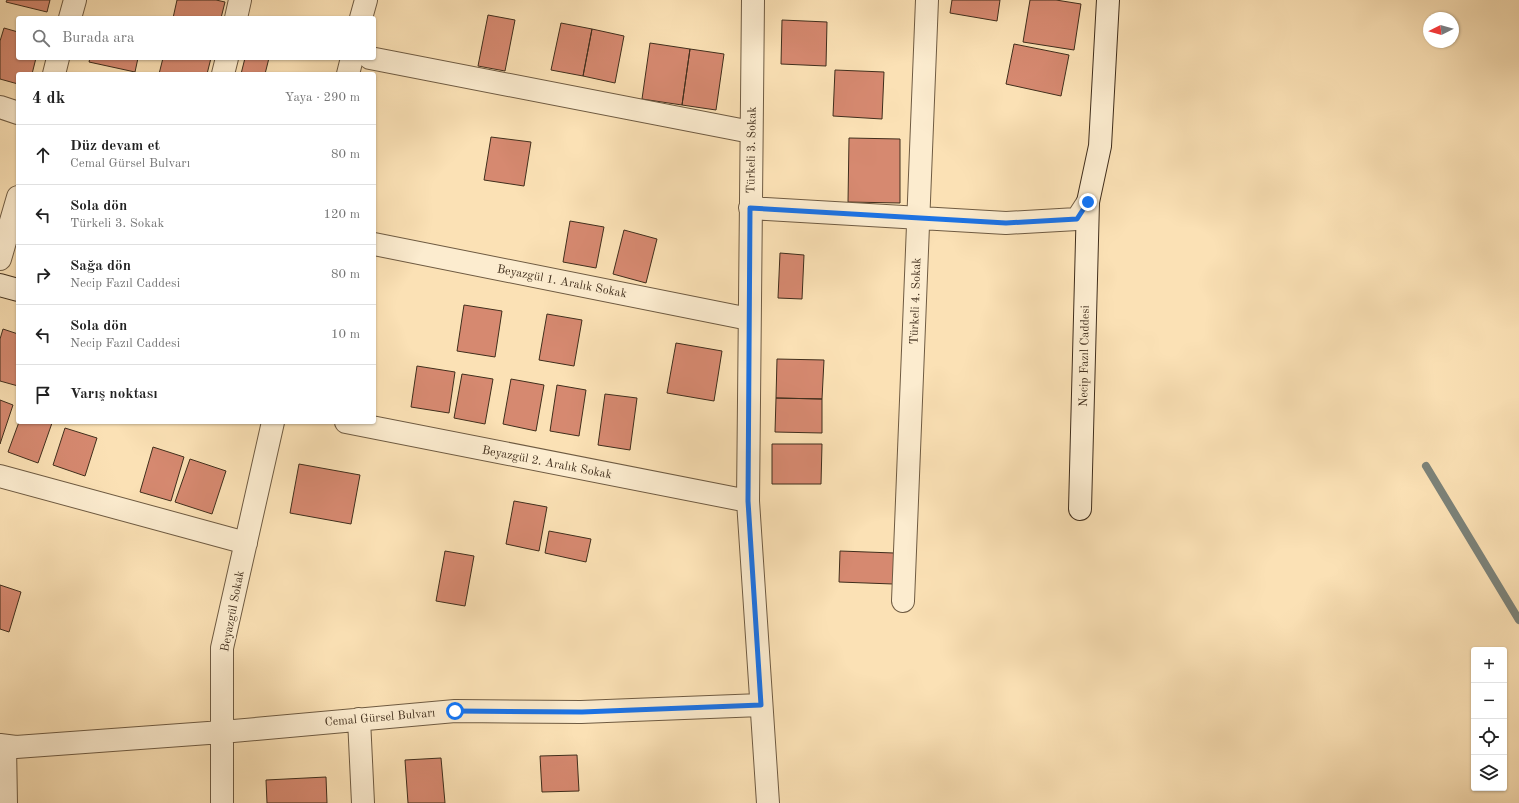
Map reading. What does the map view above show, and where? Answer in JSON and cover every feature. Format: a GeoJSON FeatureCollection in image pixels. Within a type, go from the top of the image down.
{"type":"FeatureCollection","features":[{"type":"Feature","properties":{"kind":"street"},"geometry":{"type":"LineString","coordinates":[[71,16],[75,0]]}},
{"type":"Feature","properties":{"kind":"street"},"geometry":{"type":"LineString","coordinates":[[236,16],[240,0]]}},
{"type":"Feature","properties":{"kind":"street"},"geometry":{"type":"LineString","coordinates":[[362,16],[366,0]]}},
{"type":"Feature","properties":{"kind":"street","name":"Türkeli 3. Sokak"},"geometry":{"type":"LineString","coordinates":[[753,0],[748,501],[768,803]]}},
{"type":"Feature","properties":{"kind":"street","name":"Türkeli 4. Sokak"},"geometry":{"type":"LineString","coordinates":[[903,601],[927,0]]}},
{"type":"Feature","properties":{"kind":"street","name":"Necip Fazıl Caddesi"},"geometry":{"type":"LineString","coordinates":[[1080,509],[1088,202],[1100,146],[1108,0]]}},
{"type":"Feature","properties":{"kind":"street"},"geometry":{"type":"LineString","coordinates":[[376,59],[751,132]]}},
{"type":"Feature","properties":{"kind":"street"},"geometry":{"type":"LineString","coordinates":[[54,72],[58,60]]}},
{"type":"Feature","properties":{"kind":"street"},"geometry":{"type":"LineString","coordinates":[[224,72],[226,60]]}},
{"type":"Feature","properties":{"kind":"street"},"geometry":{"type":"LineString","coordinates":[[348,72],[352,60]]}},
{"type":"Feature","properties":{"kind":"street"},"geometry":{"type":"LineString","coordinates":[[0,107],[16,112]]}},
{"type":"Feature","properties":{"kind":"street","name":"Necip Fazıl Caddesi"},"geometry":{"type":"LineString","coordinates":[[750,208],[1006,223],[1077,219],[1088,202]]}},
{"type":"Feature","properties":{"kind":"street"},"geometry":{"type":"LineString","coordinates":[[0,259],[16,204]]}},
{"type":"Feature","properties":{"kind":"street","name":"Beyazgül 1. Aralık Sokak"},"geometry":{"type":"LineString","coordinates":[[376,244],[749,318]]}},
{"type":"Feature","properties":{"kind":"street"},"geometry":{"type":"LineString","coordinates":[[0,285],[16,289]]}},
{"type":"Feature","properties":{"kind":"street","name":"Beyazgül Sokak"},"geometry":{"type":"LineString","coordinates":[[222,803],[222,648],[273,424]]}},
{"type":"Feature","properties":{"kind":"street","name":"Beyazgül 2. Aralık Sokak"},"geometry":{"type":"LineString","coordinates":[[356,424],[748,501]]}},
{"type":"Feature","properties":{"kind":"street"},"geometry":{"type":"LineString","coordinates":[[0,476],[246,543]]}},
{"type":"Feature","properties":{"kind":"street","name":"Cemal Gürsel Bulvarı"},"geometry":{"type":"LineString","coordinates":[[2,746],[24,746],[222,732],[455,711],[582,712],[761,705]]}},
{"type":"Feature","properties":{"kind":"street"},"geometry":{"type":"LineString","coordinates":[[359,719],[363,803]]}},
{"type":"Feature","properties":{"kind":"street"},"geometry":{"type":"LineString","coordinates":[[2,746],[6,803]]}},
{"type":"Feature","properties":{"kind":"building"},"geometry":{"type":"Polygon","coordinates":[[[7,0],[50,0],[47,12],[6,2],[7,0]]]}},
{"type":"Feature","properties":{"kind":"building"},"geometry":{"type":"Polygon","coordinates":[[[177,0],[216,0],[225,2],[222,16],[173,16],[177,0]]]}},
{"type":"Feature","properties":{"kind":"building"},"geometry":{"type":"Polygon","coordinates":[[[952,0],[1000,0],[997,21],[950,13],[952,0]]]}},
{"type":"Feature","properties":{"kind":"building"},"geometry":{"type":"Polygon","coordinates":[[[1030,0],[1056,0],[1081,4],[1074,50],[1023,42],[1030,0]]]}},
{"type":"Feature","properties":{"kind":"building"},"geometry":{"type":"Polygon","coordinates":[[[488,15],[515,20],[505,71],[478,66],[488,15]]]}},
{"type":"Feature","properties":{"kind":"building"},"geometry":{"type":"Polygon","coordinates":[[[782,20],[827,22],[826,66],[781,64],[782,20]]]}},
{"type":"Feature","properties":{"kind":"building"},"geometry":{"type":"Polygon","coordinates":[[[561,23],[592,29],[583,76],[551,70],[561,23]]]}},
{"type":"Feature","properties":{"kind":"building"},"geometry":{"type":"Polygon","coordinates":[[[4,28],[16,31],[16,60],[36,60],[32,72],[16,72],[16,83],[0,79],[0,41],[4,28]]]}},
{"type":"Feature","properties":{"kind":"building"},"geometry":{"type":"Polygon","coordinates":[[[592,29],[624,36],[615,83],[583,76],[592,29]]]}},
{"type":"Feature","properties":{"kind":"building"},"geometry":{"type":"Polygon","coordinates":[[[650,43],[690,49],[682,105],[642,99],[650,43]]]}},
{"type":"Feature","properties":{"kind":"building"},"geometry":{"type":"Polygon","coordinates":[[[1014,44],[1069,55],[1061,96],[1006,84],[1014,44]]]}},
{"type":"Feature","properties":{"kind":"building"},"geometry":{"type":"Polygon","coordinates":[[[690,49],[724,54],[716,110],[682,105],[690,49]]]}},
{"type":"Feature","properties":{"kind":"building"},"geometry":{"type":"Polygon","coordinates":[[[90,60],[138,60],[135,72],[89,62],[90,60]]]}},
{"type":"Feature","properties":{"kind":"building"},"geometry":{"type":"Polygon","coordinates":[[[162,60],[210,60],[208,72],[160,72],[162,60]]]}},
{"type":"Feature","properties":{"kind":"building"},"geometry":{"type":"Polygon","coordinates":[[[244,60],[268,60],[266,72],[242,72],[244,60]]]}},
{"type":"Feature","properties":{"kind":"building"},"geometry":{"type":"Polygon","coordinates":[[[835,70],[884,72],[882,119],[833,116],[835,70]]]}},
{"type":"Feature","properties":{"kind":"building"},"geometry":{"type":"Polygon","coordinates":[[[491,137],[531,142],[524,186],[484,180],[491,137]]]}},
{"type":"Feature","properties":{"kind":"building"},"geometry":{"type":"Polygon","coordinates":[[[849,138],[900,139],[900,203],[848,202],[849,138]]]}},
{"type":"Feature","properties":{"kind":"building"},"geometry":{"type":"Polygon","coordinates":[[[570,221],[604,227],[596,268],[563,262],[570,221]]]}},
{"type":"Feature","properties":{"kind":"building"},"geometry":{"type":"Polygon","coordinates":[[[624,230],[657,239],[646,283],[613,274],[624,230]]]}},
{"type":"Feature","properties":{"kind":"building"},"geometry":{"type":"Polygon","coordinates":[[[780,253],[804,255],[802,299],[778,298],[780,253]]]}},
{"type":"Feature","properties":{"kind":"building"},"geometry":{"type":"Polygon","coordinates":[[[464,305],[502,311],[495,357],[457,351],[464,305]]]}},
{"type":"Feature","properties":{"kind":"building"},"geometry":{"type":"Polygon","coordinates":[[[547,314],[582,320],[574,366],[539,360],[547,314]]]}},
{"type":"Feature","properties":{"kind":"building"},"geometry":{"type":"Polygon","coordinates":[[[3,329],[16,333],[16,385],[0,381],[0,339],[3,329]]]}},
{"type":"Feature","properties":{"kind":"building"},"geometry":{"type":"Polygon","coordinates":[[[676,343],[722,351],[714,401],[667,393],[676,343]]]}},
{"type":"Feature","properties":{"kind":"building"},"geometry":{"type":"Polygon","coordinates":[[[777,359],[824,360],[822,399],[776,398],[777,359]]]}},
{"type":"Feature","properties":{"kind":"building"},"geometry":{"type":"Polygon","coordinates":[[[417,366],[455,372],[449,413],[411,407],[417,366]]]}},
{"type":"Feature","properties":{"kind":"building"},"geometry":{"type":"Polygon","coordinates":[[[462,374],[493,379],[485,424],[454,418],[462,374]]]}},
{"type":"Feature","properties":{"kind":"building"},"geometry":{"type":"Polygon","coordinates":[[[511,379],[544,385],[536,431],[503,424],[511,379]]]}},
{"type":"Feature","properties":{"kind":"building"},"geometry":{"type":"Polygon","coordinates":[[[557,385],[586,390],[579,436],[550,431],[557,385]]]}},
{"type":"Feature","properties":{"kind":"building"},"geometry":{"type":"Polygon","coordinates":[[[605,394],[637,398],[630,450],[598,445],[605,394]]]}},
{"type":"Feature","properties":{"kind":"building"},"geometry":{"type":"Polygon","coordinates":[[[776,398],[822,399],[822,433],[775,432],[776,398]]]}},
{"type":"Feature","properties":{"kind":"building"},"geometry":{"type":"Polygon","coordinates":[[[0,400],[13,405],[0,444],[0,400]]]}},
{"type":"Feature","properties":{"kind":"building"},"geometry":{"type":"Polygon","coordinates":[[[18,424],[52,424],[38,463],[8,452],[18,424]]]}},
{"type":"Feature","properties":{"kind":"building"},"geometry":{"type":"Polygon","coordinates":[[[65,428],[97,438],[85,476],[53,465],[65,428]]]}},
{"type":"Feature","properties":{"kind":"building"},"geometry":{"type":"Polygon","coordinates":[[[772,444],[822,444],[821,484],[772,484],[772,444]]]}},
{"type":"Feature","properties":{"kind":"building"},"geometry":{"type":"Polygon","coordinates":[[[153,447],[184,457],[171,501],[140,492],[153,447]]]}},
{"type":"Feature","properties":{"kind":"building"},"geometry":{"type":"Polygon","coordinates":[[[190,459],[226,471],[212,514],[175,502],[190,459]]]}},
{"type":"Feature","properties":{"kind":"building"},"geometry":{"type":"Polygon","coordinates":[[[299,464],[360,475],[351,524],[290,513],[299,464]]]}},
{"type":"Feature","properties":{"kind":"building"},"geometry":{"type":"Polygon","coordinates":[[[514,501],[547,507],[539,551],[506,544],[514,501]]]}},
{"type":"Feature","properties":{"kind":"building"},"geometry":{"type":"Polygon","coordinates":[[[549,531],[591,539],[586,562],[545,553],[549,531]]]}},
{"type":"Feature","properties":{"kind":"building"},"geometry":{"type":"Polygon","coordinates":[[[445,551],[474,556],[465,606],[436,601],[445,551]]]}},
{"type":"Feature","properties":{"kind":"building"},"geometry":{"type":"Polygon","coordinates":[[[840,551],[894,553],[893,584],[839,582],[840,551]]]}},
{"type":"Feature","properties":{"kind":"building"},"geometry":{"type":"Polygon","coordinates":[[[0,585],[21,592],[9,632],[0,629],[0,585]]]}},
{"type":"Feature","properties":{"kind":"building"},"geometry":{"type":"Polygon","coordinates":[[[577,755],[579,791],[542,792],[540,756],[577,755]]]}},
{"type":"Feature","properties":{"kind":"building"},"geometry":{"type":"Polygon","coordinates":[[[441,758],[445,803],[408,803],[405,760],[441,758]]]}},
{"type":"Feature","properties":{"kind":"building"},"geometry":{"type":"Polygon","coordinates":[[[326,777],[327,803],[267,803],[266,780],[326,777]]]}},
{"type":"Feature","properties":{"kind":"waterway"},"geometry":{"type":"LineString","coordinates":[[1426,466],[1519,620]]}},
{"type":"Feature","properties":{"kind":"route"},"geometry":{"type":"LineString","coordinates":[[455,711],[582,712],[761,705],[748,501],[750,208],[1006,223],[1077,219],[1088,202]]}}]}
